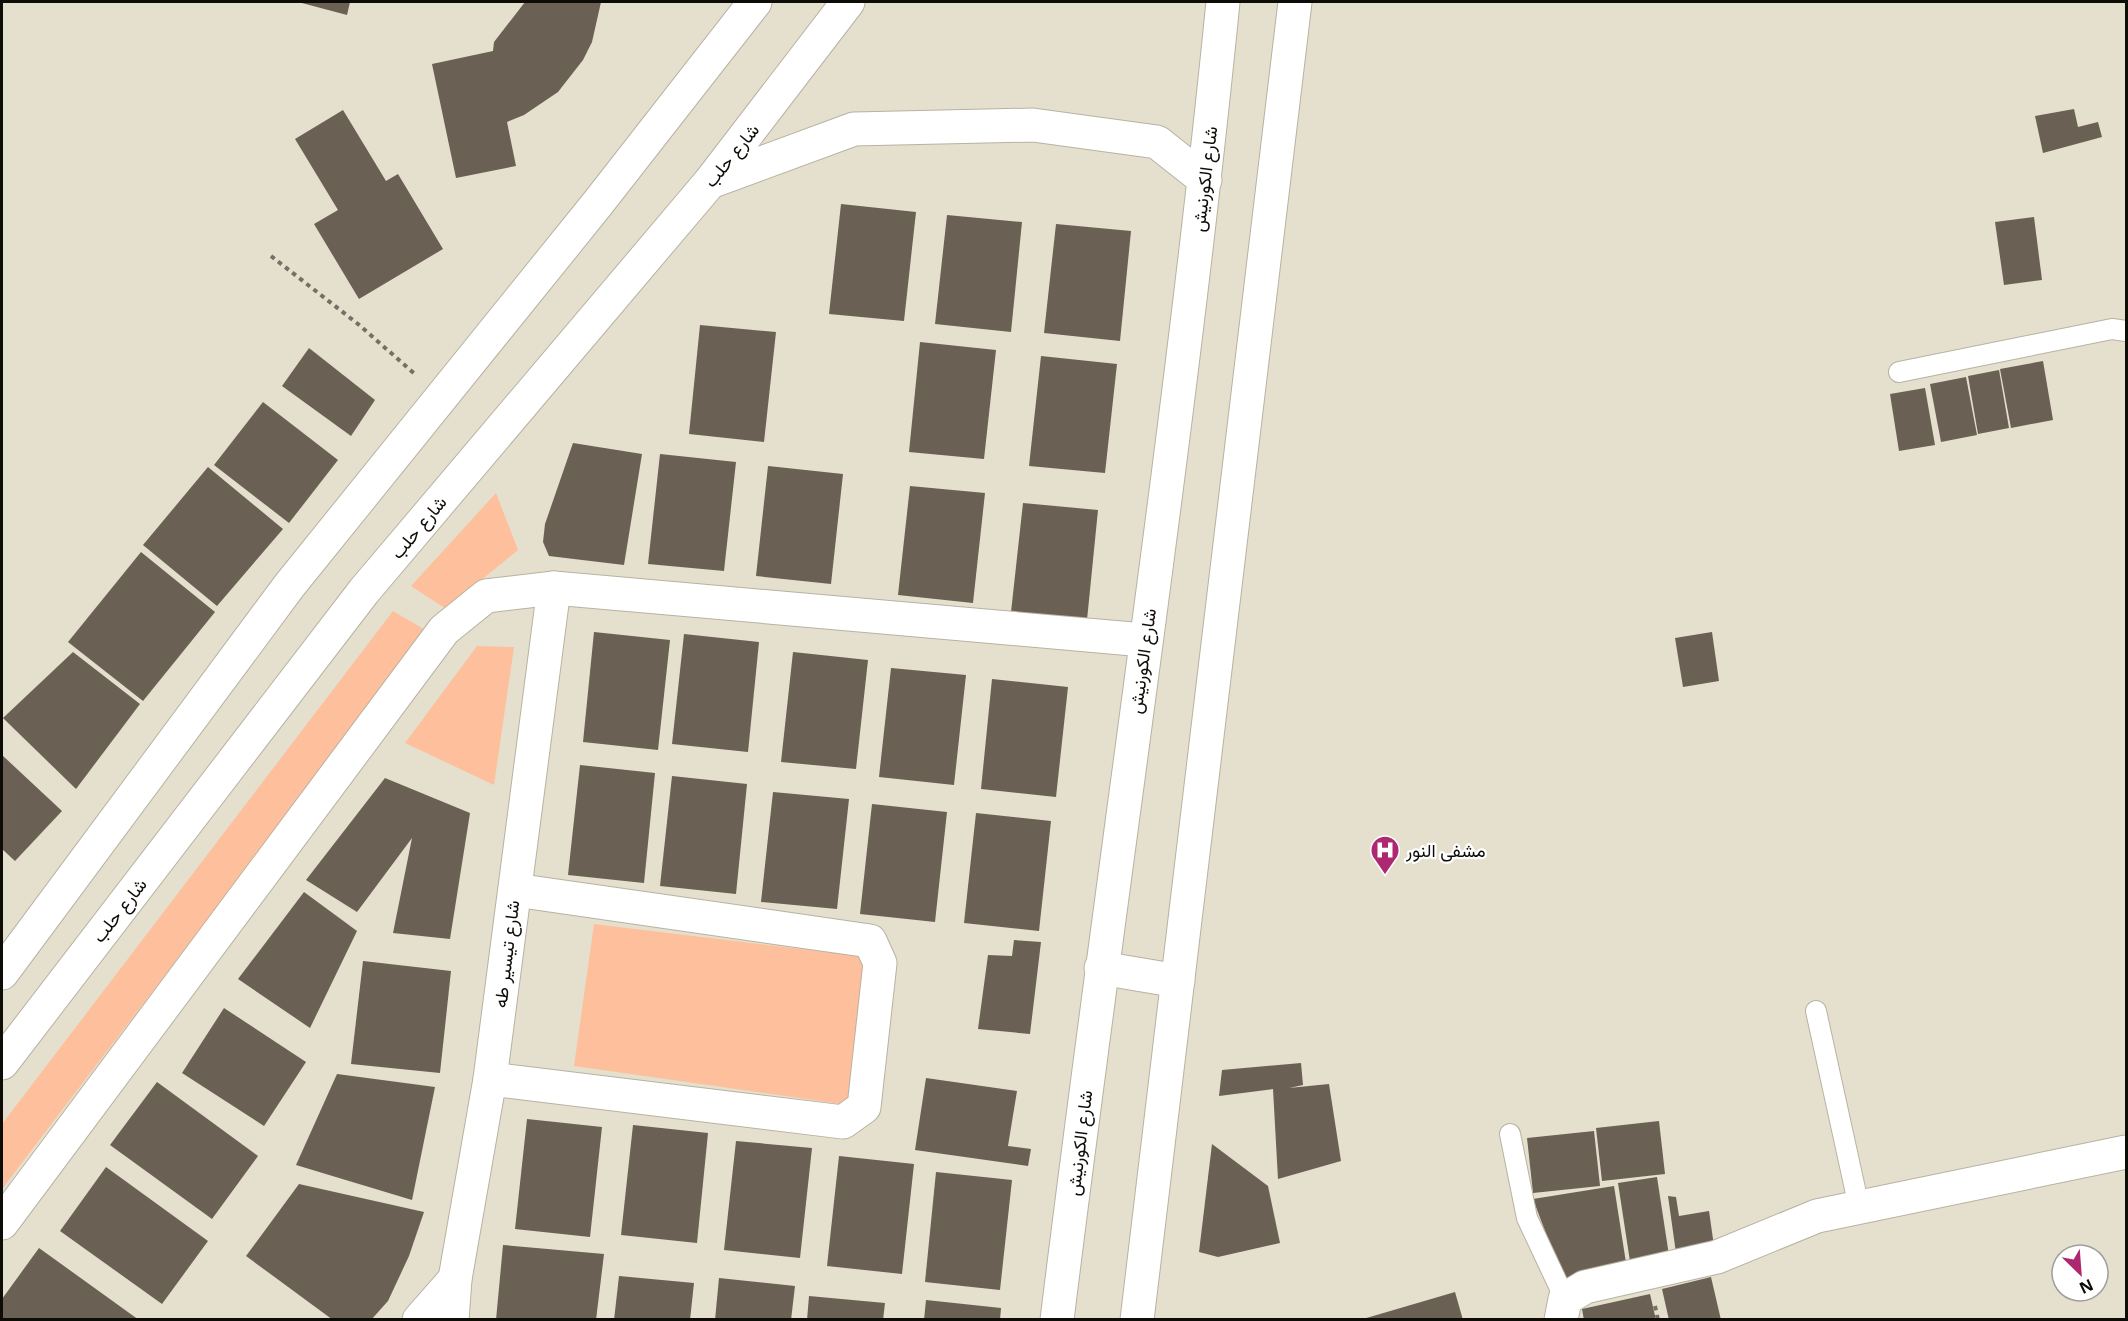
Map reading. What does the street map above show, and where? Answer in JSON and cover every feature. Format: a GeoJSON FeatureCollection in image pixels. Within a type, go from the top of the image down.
{"type":"FeatureCollection","features":[{"type":"Feature","properties":{"kind":"main road"},"geometry":{"type":"LineString","coordinates":[[2,973],[289,586],[755,2]]}},
{"type":"Feature","properties":{"kind":"main road","name":"شارع حلب"},"geometry":{"type":"LineString","coordinates":[[2,1063],[364,591],[710,182],[848,2]]}},
{"type":"Feature","properties":{"kind":"main road","name":"شارع الكورنيش"},"geometry":{"type":"LineString","coordinates":[[1058,1320],[1101,968],[1205,180],[1223,2]]}},
{"type":"Feature","properties":{"kind":"main road"},"geometry":{"type":"LineString","coordinates":[[1137,1320],[1295,2]]}},
{"type":"Feature","properties":{"kind":"main road"},"geometry":{"type":"LineString","coordinates":[[710,182],[854,129],[1033,125],[1157,142],[1205,180]]}},
{"type":"Feature","properties":{"kind":"main road"},"geometry":{"type":"LineString","coordinates":[[2,1223],[444,630],[486,596],[554,588],[1144,640]]}},
{"type":"Feature","properties":{"kind":"main road","name":"شارع تيسير طه"},"geometry":{"type":"LineString","coordinates":[[452,1320],[455,1279],[490,1078],[554,588]]}},
{"type":"Feature","properties":{"kind":"main road"},"geometry":{"type":"LineString","coordinates":[[490,1078],[843,1122],[864,1107],[880,963],[870,940],[515,890]]}},
{"type":"Feature","properties":{"kind":"main road"},"geometry":{"type":"LineString","coordinates":[[1101,968],[1178,981]]}},
{"type":"Feature","properties":{"kind":"main road"},"geometry":{"type":"LineString","coordinates":[[1563,1309],[1585,1287],[1717,1257],[1817,1216],[2127,1152]]}},
{"type":"Feature","properties":{"kind":"main road"},"geometry":{"type":"LineString","coordinates":[[419,1320],[455,1279]]}},
{"type":"Feature","properties":{"kind":"lane"},"geometry":{"type":"LineString","coordinates":[[1899,372],[2112,329],[2127,331]]}},
{"type":"Feature","properties":{"kind":"lane"},"geometry":{"type":"LineString","coordinates":[[1816,1011],[1859,1208]]}},
{"type":"Feature","properties":{"kind":"lane"},"geometry":{"type":"LineString","coordinates":[[1510,1134],[1527,1218],[1563,1309]]}},
{"type":"Feature","properties":{"kind":"path"},"geometry":{"type":"LineString","coordinates":[[271,256],[358,324],[441,397]]}},
{"type":"Feature","properties":{"kind":"shaded area"},"geometry":{"type":"Polygon","coordinates":[[[496,493],[518,550],[446,609],[411,586],[496,493]]]}},
{"type":"Feature","properties":{"kind":"shaded area"},"geometry":{"type":"Polygon","coordinates":[[[393,611],[427,631],[2,1189],[2,1124],[393,611]]]}},
{"type":"Feature","properties":{"kind":"shaded area"},"geometry":{"type":"Polygon","coordinates":[[[477,646],[514,647],[494,785],[405,743],[477,646]]]}},
{"type":"Feature","properties":{"kind":"shaded area"},"geometry":{"type":"Polygon","coordinates":[[[594,924],[867,957],[848,1105],[574,1066],[594,924]]]}},
{"type":"Feature","properties":{"kind":"building"},"geometry":{"type":"Polygon","coordinates":[[[298,2],[350,2],[347,15],[298,2]]]}},
{"type":"Feature","properties":{"kind":"building"},"geometry":{"type":"Polygon","coordinates":[[[525,2],[601,2],[592,42],[583,60],[558,92],[524,115],[507,122],[516,166],[456,178],[432,64],[493,51],[494,42],[525,2]]]}},
{"type":"Feature","properties":{"kind":"building"},"geometry":{"type":"Polygon","coordinates":[[[2074,109],[2078,127],[2098,122],[2102,137],[2043,153],[2035,116],[2074,109]]]}},
{"type":"Feature","properties":{"kind":"building"},"geometry":{"type":"Polygon","coordinates":[[[343,110],[386,181],[398,174],[443,249],[359,299],[314,224],[338,210],[295,139],[343,110]]]}},
{"type":"Feature","properties":{"kind":"building"},"geometry":{"type":"Polygon","coordinates":[[[841,204],[916,212],[904,321],[829,314],[841,204]]]}},
{"type":"Feature","properties":{"kind":"building"},"geometry":{"type":"Polygon","coordinates":[[[947,215],[1022,222],[1011,332],[935,324],[947,215]]]}},
{"type":"Feature","properties":{"kind":"building"},"geometry":{"type":"Polygon","coordinates":[[[2034,217],[2042,280],[2004,285],[1995,222],[2034,217]]]}},
{"type":"Feature","properties":{"kind":"building"},"geometry":{"type":"Polygon","coordinates":[[[1056,224],[1131,231],[1120,341],[1044,333],[1056,224]]]}},
{"type":"Feature","properties":{"kind":"building"},"geometry":{"type":"Polygon","coordinates":[[[700,325],[776,332],[764,442],[689,434],[700,325]]]}},
{"type":"Feature","properties":{"kind":"building"},"geometry":{"type":"Polygon","coordinates":[[[920,342],[996,350],[984,459],[909,452],[920,342]]]}},
{"type":"Feature","properties":{"kind":"building"},"geometry":{"type":"Polygon","coordinates":[[[309,348],[375,400],[351,436],[282,386],[309,348]]]}},
{"type":"Feature","properties":{"kind":"building"},"geometry":{"type":"Polygon","coordinates":[[[1041,356],[1117,364],[1105,473],[1029,466],[1041,356]]]}},
{"type":"Feature","properties":{"kind":"building"},"geometry":{"type":"Polygon","coordinates":[[[2043,361],[2053,420],[2011,428],[2000,369],[2043,361]]]}},
{"type":"Feature","properties":{"kind":"building"},"geometry":{"type":"Polygon","coordinates":[[[1999,370],[2009,428],[1978,434],[1968,376],[1999,370]]]}},
{"type":"Feature","properties":{"kind":"building"},"geometry":{"type":"Polygon","coordinates":[[[1966,377],[1977,435],[1941,442],[1930,384],[1966,377]]]}},
{"type":"Feature","properties":{"kind":"building"},"geometry":{"type":"Polygon","coordinates":[[[1925,388],[1935,445],[1899,451],[1890,394],[1925,388]]]}},
{"type":"Feature","properties":{"kind":"building"},"geometry":{"type":"Polygon","coordinates":[[[263,402],[338,460],[289,523],[214,465],[263,402]]]}},
{"type":"Feature","properties":{"kind":"building"},"geometry":{"type":"Polygon","coordinates":[[[573,443],[642,454],[624,565],[549,556],[543,542],[545,524],[573,443]]]}},
{"type":"Feature","properties":{"kind":"building"},"geometry":{"type":"Polygon","coordinates":[[[660,454],[736,462],[724,571],[648,564],[660,454]]]}},
{"type":"Feature","properties":{"kind":"building"},"geometry":{"type":"Polygon","coordinates":[[[768,466],[843,474],[831,584],[756,576],[768,466]]]}},
{"type":"Feature","properties":{"kind":"building"},"geometry":{"type":"Polygon","coordinates":[[[208,467],[283,529],[217,606],[143,545],[208,467]]]}},
{"type":"Feature","properties":{"kind":"building"},"geometry":{"type":"Polygon","coordinates":[[[910,486],[985,493],[973,603],[898,595],[910,486]]]}},
{"type":"Feature","properties":{"kind":"building"},"geometry":{"type":"Polygon","coordinates":[[[1023,503],[1098,510],[1087,620],[1011,612],[1023,503]]]}},
{"type":"Feature","properties":{"kind":"building"},"geometry":{"type":"Polygon","coordinates":[[[141,552],[215,612],[143,701],[68,642],[141,552]]]}},
{"type":"Feature","properties":{"kind":"building"},"geometry":{"type":"Polygon","coordinates":[[[594,632],[670,640],[658,750],[583,742],[594,632]]]}},
{"type":"Feature","properties":{"kind":"building"},"geometry":{"type":"Polygon","coordinates":[[[1712,632],[1719,681],[1683,687],[1675,638],[1712,632]]]}},
{"type":"Feature","properties":{"kind":"building"},"geometry":{"type":"Polygon","coordinates":[[[684,634],[759,642],[748,752],[672,744],[684,634]]]}},
{"type":"Feature","properties":{"kind":"building"},"geometry":{"type":"Polygon","coordinates":[[[73,652],[140,704],[76,789],[3,718],[73,652]]]}},
{"type":"Feature","properties":{"kind":"building"},"geometry":{"type":"Polygon","coordinates":[[[793,652],[868,660],[856,769],[781,762],[793,652]]]}},
{"type":"Feature","properties":{"kind":"building"},"geometry":{"type":"Polygon","coordinates":[[[891,668],[966,675],[954,785],[879,777],[891,668]]]}},
{"type":"Feature","properties":{"kind":"building"},"geometry":{"type":"Polygon","coordinates":[[[992,679],[1068,687],[1056,797],[981,789],[992,679]]]}},
{"type":"Feature","properties":{"kind":"building"},"geometry":{"type":"Polygon","coordinates":[[[2,755],[62,811],[15,861],[2,849],[2,755]]]}},
{"type":"Feature","properties":{"kind":"building"},"geometry":{"type":"Polygon","coordinates":[[[580,765],[655,773],[644,883],[568,875],[580,765]]]}},
{"type":"Feature","properties":{"kind":"building"},"geometry":{"type":"Polygon","coordinates":[[[672,776],[747,784],[736,894],[660,886],[672,776]]]}},
{"type":"Feature","properties":{"kind":"building"},"geometry":{"type":"Polygon","coordinates":[[[385,778],[470,813],[450,939],[393,933],[412,838],[357,912],[306,880],[385,778]]]}},
{"type":"Feature","properties":{"kind":"building"},"geometry":{"type":"Polygon","coordinates":[[[773,792],[849,799],[837,909],[761,902],[773,792]]]}},
{"type":"Feature","properties":{"kind":"building"},"geometry":{"type":"Polygon","coordinates":[[[872,804],[947,812],[935,922],[860,914],[872,804]]]}},
{"type":"Feature","properties":{"kind":"building"},"geometry":{"type":"Polygon","coordinates":[[[976,813],[1051,821],[1039,931],[964,923],[976,813]]]}},
{"type":"Feature","properties":{"kind":"building"},"geometry":{"type":"Polygon","coordinates":[[[304,892],[357,931],[310,1028],[238,979],[304,892]]]}},
{"type":"Feature","properties":{"kind":"building"},"geometry":{"type":"Polygon","coordinates":[[[1014,940],[1041,942],[1030,1034],[978,1029],[988,955],[1012,956],[1014,940]]]}},
{"type":"Feature","properties":{"kind":"building"},"geometry":{"type":"Polygon","coordinates":[[[363,961],[451,971],[440,1073],[351,1064],[363,961]]]}},
{"type":"Feature","properties":{"kind":"building"},"geometry":{"type":"Polygon","coordinates":[[[224,1008],[306,1062],[264,1126],[182,1073],[224,1008]]]}},
{"type":"Feature","properties":{"kind":"building"},"geometry":{"type":"Polygon","coordinates":[[[1301,1063],[1303,1085],[1289,1088],[1329,1084],[1341,1161],[1278,1179],[1273,1089],[1219,1096],[1222,1070],[1301,1063]]]}},
{"type":"Feature","properties":{"kind":"building"},"geometry":{"type":"Polygon","coordinates":[[[337,1074],[435,1087],[412,1200],[296,1165],[337,1074]]]}},
{"type":"Feature","properties":{"kind":"building"},"geometry":{"type":"Polygon","coordinates":[[[926,1078],[1017,1091],[1008,1146],[1031,1149],[1028,1166],[915,1150],[926,1078]]]}},
{"type":"Feature","properties":{"kind":"building"},"geometry":{"type":"Polygon","coordinates":[[[157,1082],[258,1156],[212,1219],[110,1145],[157,1082]]]}},
{"type":"Feature","properties":{"kind":"building"},"geometry":{"type":"Polygon","coordinates":[[[527,1119],[602,1127],[590,1237],[515,1229],[527,1119]]]}},
{"type":"Feature","properties":{"kind":"building"},"geometry":{"type":"Polygon","coordinates":[[[1659,1121],[1665,1174],[1602,1181],[1596,1128],[1659,1121]]]}},
{"type":"Feature","properties":{"kind":"building"},"geometry":{"type":"Polygon","coordinates":[[[633,1125],[708,1133],[697,1243],[621,1235],[633,1125]]]}},
{"type":"Feature","properties":{"kind":"building"},"geometry":{"type":"Polygon","coordinates":[[[1594,1131],[1600,1186],[1533,1193],[1527,1138],[1594,1131]]]}},
{"type":"Feature","properties":{"kind":"building"},"geometry":{"type":"Polygon","coordinates":[[[736,1141],[812,1148],[800,1258],[724,1250],[736,1141]]]}},
{"type":"Feature","properties":{"kind":"building"},"geometry":{"type":"Polygon","coordinates":[[[1212,1144],[1268,1186],[1280,1243],[1218,1257],[1199,1252],[1212,1144]]]}},
{"type":"Feature","properties":{"kind":"building"},"geometry":{"type":"Polygon","coordinates":[[[839,1156],[914,1164],[902,1274],[827,1266],[839,1156]]]}},
{"type":"Feature","properties":{"kind":"building"},"geometry":{"type":"Polygon","coordinates":[[[106,1167],[208,1241],[162,1304],[60,1231],[106,1167]]]}},
{"type":"Feature","properties":{"kind":"building"},"geometry":{"type":"Polygon","coordinates":[[[936,1172],[1012,1180],[1000,1290],[925,1282],[936,1172]]]}},
{"type":"Feature","properties":{"kind":"building"},"geometry":{"type":"Polygon","coordinates":[[[1657,1177],[1670,1262],[1631,1268],[1618,1183],[1657,1177]]]}},
{"type":"Feature","properties":{"kind":"building"},"geometry":{"type":"Polygon","coordinates":[[[299,1184],[424,1212],[409,1256],[388,1301],[371,1320],[333,1320],[246,1256],[299,1184]]]}},
{"type":"Feature","properties":{"kind":"building"},"geometry":{"type":"Polygon","coordinates":[[[1614,1186],[1627,1269],[1565,1284],[1533,1199],[1614,1186]]]}},
{"type":"Feature","properties":{"kind":"building"},"geometry":{"type":"Polygon","coordinates":[[[1668,1196],[1676,1197],[1679,1216],[1709,1211],[1714,1246],[1676,1253],[1668,1196]]]}},
{"type":"Feature","properties":{"kind":"building"},"geometry":{"type":"Polygon","coordinates":[[[503,1245],[604,1254],[596,1320],[496,1320],[503,1245]]]}},
{"type":"Feature","properties":{"kind":"building"},"geometry":{"type":"Polygon","coordinates":[[[39,1248],[139,1320],[5,1320],[2,1317],[2,1299],[39,1248]]]}},
{"type":"Feature","properties":{"kind":"building"},"geometry":{"type":"Polygon","coordinates":[[[619,1276],[694,1283],[690,1320],[614,1320],[619,1276]]]}},
{"type":"Feature","properties":{"kind":"building"},"geometry":{"type":"Polygon","coordinates":[[[1711,1277],[1721,1320],[1669,1320],[1662,1289],[1711,1277]]]}},
{"type":"Feature","properties":{"kind":"building"},"geometry":{"type":"Polygon","coordinates":[[[719,1278],[795,1286],[791,1320],[715,1320],[719,1278]]]}},
{"type":"Feature","properties":{"kind":"building"},"geometry":{"type":"Polygon","coordinates":[[[1455,1292],[1463,1320],[1363,1320],[1363,1319],[1455,1292]]]}},
{"type":"Feature","properties":{"kind":"building"},"geometry":{"type":"Polygon","coordinates":[[[1650,1294],[1656,1320],[1584,1320],[1582,1309],[1650,1294]]]}},
{"type":"Feature","properties":{"kind":"building"},"geometry":{"type":"Polygon","coordinates":[[[809,1296],[885,1303],[883,1320],[807,1320],[809,1296]]]}},
{"type":"Feature","properties":{"kind":"building"},"geometry":{"type":"Polygon","coordinates":[[[926,1300],[1001,1308],[1000,1320],[924,1320],[926,1300]]]}},
{"type":"Feature","properties":{"kind":"place","name":"مشفى النور"},"geometry":{"type":"Point","coordinates":[1385,876]}}]}
